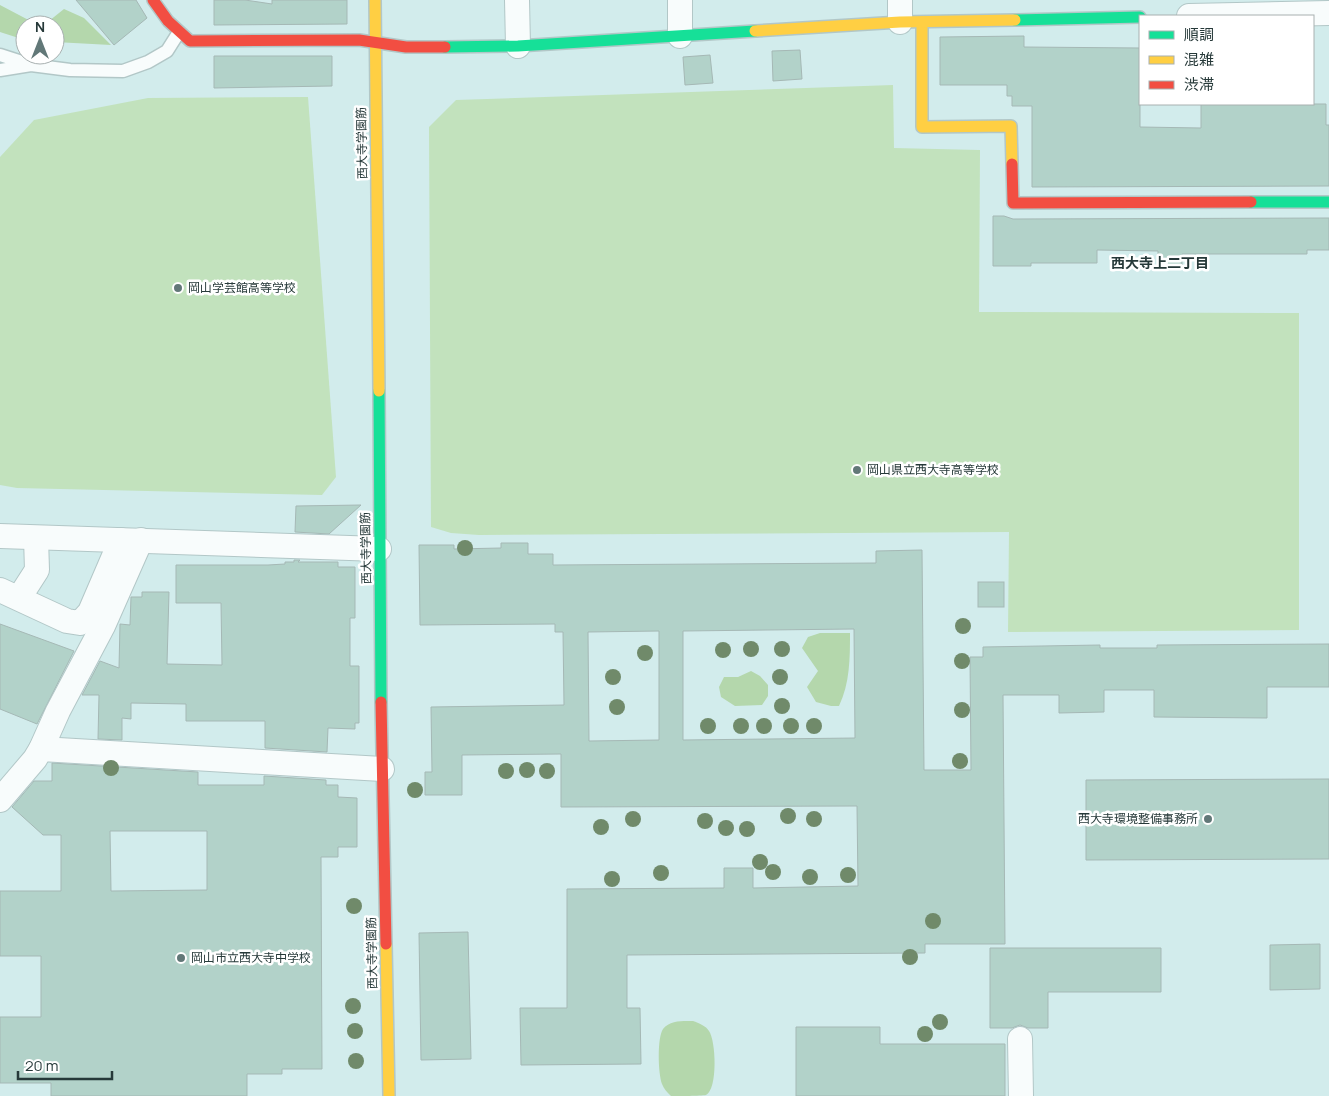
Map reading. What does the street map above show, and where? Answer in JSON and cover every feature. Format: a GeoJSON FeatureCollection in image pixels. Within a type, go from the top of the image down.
{"type":"FeatureCollection","features":[{"type":"Feature","properties":{"kind":"street"},"geometry":{"type":"LineString","coordinates":[[152,0],[168,21],[190,41],[359,40],[406,47],[518,46],[680,36],[908,15],[1139,17]]}},
{"type":"Feature","properties":{"kind":"street","name":"西大寺学園筋"},"geometry":{"type":"LineString","coordinates":[[375,0],[379,549],[389,1096]]}},
{"type":"Feature","properties":{"kind":"street"},"geometry":{"type":"LineString","coordinates":[[518,0],[518,46]]}},
{"type":"Feature","properties":{"kind":"street"},"geometry":{"type":"LineString","coordinates":[[680,0],[680,36]]}},
{"type":"Feature","properties":{"kind":"street"},"geometry":{"type":"LineString","coordinates":[[1236,15],[1329,13]]}},
{"type":"Feature","properties":{"kind":"street"},"geometry":{"type":"LineString","coordinates":[[908,15],[922,127],[1011,126],[1013,203],[1329,202]]}},
{"type":"Feature","properties":{"kind":"street"},"geometry":{"type":"LineString","coordinates":[[0,536],[379,549]]}},
{"type":"Feature","properties":{"kind":"street"},"geometry":{"type":"LineString","coordinates":[[36,538],[37,570],[9,594],[67,621],[80,623],[90,612],[131,540]]}},
{"type":"Feature","properties":{"kind":"street"},"geometry":{"type":"LineString","coordinates":[[0,800],[35,759],[41,749],[58,711],[103,626],[131,540]]}},
{"type":"Feature","properties":{"kind":"street"},"geometry":{"type":"LineString","coordinates":[[41,749],[382,769]]}},
{"type":"Feature","properties":{"kind":"street"},"geometry":{"type":"LineString","coordinates":[[1020,1039],[1021,1096]]}},
{"type":"Feature","properties":{"kind":"lane"},"geometry":{"type":"LineString","coordinates":[[0,70],[31,65],[70,70],[123,71],[148,62],[167,52],[180,32]]}},
{"type":"Feature","properties":{"kind":"lane"},"geometry":{"type":"LineString","coordinates":[[0,55],[15,60]]}},
{"type":"Feature","properties":{"kind":"green space"},"geometry":{"type":"Polygon","coordinates":[[[0,5],[19,15],[15,15],[15,37],[0,32],[0,5]]]}},
{"type":"Feature","properties":{"kind":"green space"},"geometry":{"type":"Polygon","coordinates":[[[64,9],[84,18],[111,45],[65,43],[65,15],[56,15],[64,9]]]}},
{"type":"Feature","properties":{"kind":"green space"},"geometry":{"type":"Polygon","coordinates":[[[893,85],[894,148],[980,150],[979,312],[1299,313],[1299,630],[1008,632],[1009,532],[479,535],[451,533],[431,527],[429,127],[456,100],[893,85]]]}},
{"type":"Feature","properties":{"kind":"green space","name":"岡山学芸館高等学校"},"geometry":{"type":"Polygon","coordinates":[[[308,97],[336,477],[322,495],[17,488],[0,485],[0,157],[34,120],[148,98],[308,97]]]}},
{"type":"Feature","properties":{"kind":"green space"},"geometry":{"type":"Polygon","coordinates":[[[820,633],[850,633],[847,679],[839,706],[816,702],[807,687],[818,671],[802,648],[808,637],[820,633]]]}},
{"type":"Feature","properties":{"kind":"green space"},"geometry":{"type":"Polygon","coordinates":[[[751,671],[760,676],[768,685],[768,696],[762,705],[735,706],[721,697],[719,687],[724,677],[738,677],[751,671]]]}},
{"type":"Feature","properties":{"kind":"green space"},"geometry":{"type":"Polygon","coordinates":[[[693,1021],[706,1028],[711,1036],[715,1064],[713,1084],[706,1095],[671,1096],[662,1084],[661,1079],[659,1056],[661,1033],[669,1024],[693,1021]]]}},
{"type":"Feature","properties":{"kind":"building"},"geometry":{"type":"Polygon","coordinates":[[[76,0],[136,0],[147,18],[114,45],[76,0]]]}},
{"type":"Feature","properties":{"kind":"building"},"geometry":{"type":"Polygon","coordinates":[[[214,0],[245,0],[272,4],[272,0],[347,0],[347,24],[214,25],[214,0]]]}},
{"type":"Feature","properties":{"kind":"building"},"geometry":{"type":"Polygon","coordinates":[[[1024,36],[1024,47],[1139,48],[1140,127],[1201,128],[1201,105],[1326,104],[1326,125],[1329,125],[1329,186],[1032,187],[1032,106],[1012,106],[1012,96],[1007,96],[1007,85],[940,85],[940,37],[1024,36]]]}},
{"type":"Feature","properties":{"kind":"building"},"geometry":{"type":"Polygon","coordinates":[[[800,50],[802,79],[773,81],[772,51],[800,50]]]}},
{"type":"Feature","properties":{"kind":"building"},"geometry":{"type":"Polygon","coordinates":[[[710,55],[713,83],[685,85],[683,57],[710,55]]]}},
{"type":"Feature","properties":{"kind":"building"},"geometry":{"type":"Polygon","coordinates":[[[214,56],[332,56],[332,86],[214,88],[214,56]]]}},
{"type":"Feature","properties":{"kind":"building"},"geometry":{"type":"Polygon","coordinates":[[[993,216],[1004,216],[1013,219],[1329,218],[1329,250],[1307,250],[1307,254],[1182,254],[1182,269],[1158,269],[1158,251],[1097,250],[1097,263],[1031,263],[1031,266],[993,266],[993,216]]]}},
{"type":"Feature","properties":{"kind":"building"},"geometry":{"type":"Polygon","coordinates":[[[361,505],[329,534],[295,532],[296,506],[361,505]]]}},
{"type":"Feature","properties":{"kind":"building"},"geometry":{"type":"Polygon","coordinates":[[[501,543],[528,543],[528,554],[553,554],[553,565],[876,563],[876,551],[922,550],[924,770],[971,770],[970,657],[983,657],[983,647],[1100,645],[1100,648],[1157,648],[1157,645],[1329,644],[1329,687],[1267,687],[1267,718],[1154,717],[1154,690],[1104,690],[1104,712],[1059,713],[1059,695],[1003,695],[1005,944],[925,944],[925,953],[627,955],[627,1008],[640,1008],[641,1064],[521,1065],[520,1008],[567,1008],[567,889],[724,888],[724,868],[753,868],[753,888],[858,886],[857,806],[561,807],[561,754],[462,755],[462,795],[425,795],[425,772],[432,772],[431,707],[564,705],[563,632],[555,632],[555,624],[420,625],[419,545],[454,545],[454,549],[501,548],[501,543]],[[854,629],[683,631],[683,740],[855,738],[854,629]],[[659,631],[588,632],[589,741],[659,740],[659,631]]]}},
{"type":"Feature","properties":{"kind":"building"},"geometry":{"type":"Polygon","coordinates":[[[294,560],[300,560],[298,562],[338,562],[338,567],[355,567],[355,618],[350,618],[350,666],[359,666],[359,723],[355,723],[355,729],[328,728],[327,752],[265,748],[265,721],[186,721],[186,704],[131,703],[131,719],[122,718],[122,740],[98,739],[99,695],[82,695],[100,661],[119,668],[120,624],[130,625],[131,597],[142,597],[142,592],[169,592],[167,664],[222,665],[221,603],[176,603],[176,565],[268,565],[285,564],[285,562],[294,562],[294,560]]]}},
{"type":"Feature","properties":{"kind":"building"},"geometry":{"type":"Polygon","coordinates":[[[978,582],[1004,582],[1004,607],[978,607],[978,582]]]}},
{"type":"Feature","properties":{"kind":"building"},"geometry":{"type":"Polygon","coordinates":[[[0,624],[74,651],[37,724],[0,709],[0,624]]]}},
{"type":"Feature","properties":{"kind":"building","name":"岡山市立西大寺中学校"},"geometry":{"type":"Polygon","coordinates":[[[52,763],[198,772],[198,785],[264,785],[264,776],[326,780],[326,785],[338,785],[338,797],[357,798],[357,847],[338,847],[338,857],[321,857],[322,1069],[282,1069],[282,1074],[247,1074],[247,1096],[51,1096],[51,1083],[0,1083],[0,1017],[41,1017],[41,956],[0,956],[0,891],[61,891],[61,835],[43,835],[12,807],[34,781],[52,781],[52,763]],[[110,831],[111,891],[207,890],[207,831],[110,831]]]}},
{"type":"Feature","properties":{"kind":"building","name":"西大寺環境整備事務所"},"geometry":{"type":"Polygon","coordinates":[[[1329,779],[1329,859],[1086,860],[1086,780],[1329,779]]]}},
{"type":"Feature","properties":{"kind":"building"},"geometry":{"type":"Polygon","coordinates":[[[468,932],[471,1059],[421,1060],[419,933],[468,932]]]}},
{"type":"Feature","properties":{"kind":"building"},"geometry":{"type":"Polygon","coordinates":[[[1320,944],[1320,989],[1270,990],[1270,945],[1320,944]]]}},
{"type":"Feature","properties":{"kind":"building"},"geometry":{"type":"Polygon","coordinates":[[[990,948],[1161,948],[1161,992],[1048,992],[1048,1028],[1028,1028],[1020,1025],[1012,1028],[990,1028],[990,948]]]}},
{"type":"Feature","properties":{"kind":"building"},"geometry":{"type":"Polygon","coordinates":[[[796,1027],[880,1027],[880,1044],[1005,1044],[1005,1096],[796,1096],[796,1027]]]}},
{"type":"Feature","properties":{"kind":"traffic: fast"},"geometry":{"type":"LineString","coordinates":[[1015,20],[1139,17]]}},
{"type":"Feature","properties":{"kind":"traffic: fast"},"geometry":{"type":"LineString","coordinates":[[445,47],[518,46],[755,31]]}},
{"type":"Feature","properties":{"kind":"traffic: fast"},"geometry":{"type":"LineString","coordinates":[[1251,202],[1329,202]]}},
{"type":"Feature","properties":{"kind":"traffic: fast"},"geometry":{"type":"LineString","coordinates":[[379,391],[381,702]]}},
{"type":"Feature","properties":{"kind":"traffic: slow"},"geometry":{"type":"LineString","coordinates":[[375,0],[379,391]]}},
{"type":"Feature","properties":{"kind":"traffic: slow"},"geometry":{"type":"LineString","coordinates":[[755,31],[900,22],[1015,20]]}},
{"type":"Feature","properties":{"kind":"traffic: slow"},"geometry":{"type":"LineString","coordinates":[[922,22],[922,127],[1011,126],[1012,164]]}},
{"type":"Feature","properties":{"kind":"traffic: slow"},"geometry":{"type":"LineString","coordinates":[[386,944],[389,1096]]}},
{"type":"Feature","properties":{"kind":"traffic: jam"},"geometry":{"type":"LineString","coordinates":[[153,0],[168,21],[190,41],[359,40],[406,47],[445,47]]}},
{"type":"Feature","properties":{"kind":"traffic: jam"},"geometry":{"type":"LineString","coordinates":[[1012,164],[1013,203],[1251,202]]}},
{"type":"Feature","properties":{"kind":"traffic: jam"},"geometry":{"type":"LineString","coordinates":[[381,702],[386,944]]}},
{"type":"Feature","properties":{"kind":"place","name":"岡山学芸館高等学校"},"geometry":{"type":"Point","coordinates":[178,288]}},
{"type":"Feature","properties":{"kind":"place","name":"岡山県立西大寺高等学校"},"geometry":{"type":"Point","coordinates":[857,470]}},
{"type":"Feature","properties":{"kind":"place","name":"西大寺環境整備事務所"},"geometry":{"type":"Point","coordinates":[1208,819]}},
{"type":"Feature","properties":{"kind":"place","name":"岡山市立西大寺中学校"},"geometry":{"type":"Point","coordinates":[181,958]}},
{"type":"Feature","properties":{"kind":"district","name":"西大寺上二丁目"},"geometry":{"type":"Point","coordinates":[1160,263]}}]}
